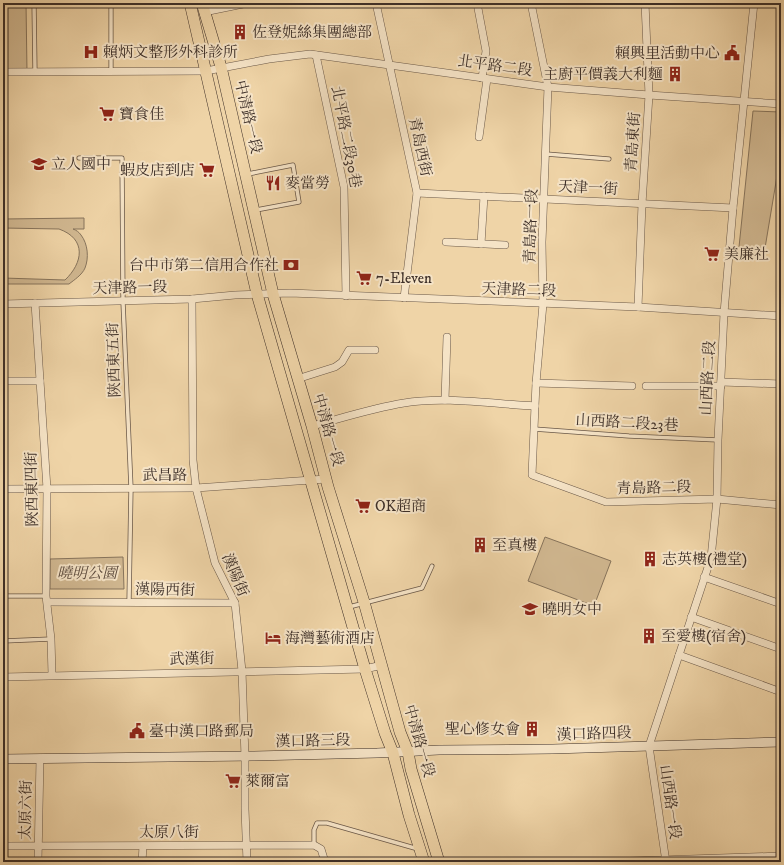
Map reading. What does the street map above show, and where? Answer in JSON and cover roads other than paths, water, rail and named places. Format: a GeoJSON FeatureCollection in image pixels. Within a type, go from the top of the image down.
{"type":"FeatureCollection","features":[{"type":"Feature","properties":{"kind":"main road","name":"中清路一段"},"geometry":{"type":"LineString","coordinates":[[190,3],[257,294],[365,669],[385,733],[393,753],[409,815],[424,862]]}},
{"type":"Feature","properties":{"kind":"main road","name":"中清路一段"},"geometry":{"type":"LineString","coordinates":[[203,7],[221,67],[273,294],[439,862]]}},
{"type":"Feature","properties":{"kind":"street"},"geometry":{"type":"LineString","coordinates":[[203,7],[248,3]]}},
{"type":"Feature","properties":{"kind":"street","name":"青島西街"},"geometry":{"type":"LineString","coordinates":[[376,3],[417,193],[404,298]]}},
{"type":"Feature","properties":{"kind":"street"},"geometry":{"type":"LineString","coordinates":[[477,3],[486,51],[479,137]]}},
{"type":"Feature","properties":{"kind":"street","name":"青島路一段"},"geometry":{"type":"LineString","coordinates":[[531,3],[548,87],[542,242],[543,304],[536,383],[532,475]]}},
{"type":"Feature","properties":{"kind":"street","name":"青島東街"},"geometry":{"type":"LineString","coordinates":[[638,307],[642,204],[649,95],[644,3]]}},
{"type":"Feature","properties":{"kind":"street","name":"山西路二段"},"geometry":{"type":"LineString","coordinates":[[649,746],[711,558],[717,499],[718,440],[724,313],[754,3]]}},
{"type":"Feature","properties":{"kind":"street","name":"北平路二段"},"geometry":{"type":"LineString","coordinates":[[3,72],[206,71],[269,59],[316,55],[548,87],[781,104]]}},
{"type":"Feature","properties":{"kind":"street","name":"北平路二段30巷"},"geometry":{"type":"LineString","coordinates":[[316,55],[344,187],[346,296]]}},
{"type":"Feature","properties":{"kind":"street","name":"天津一街"},"geometry":{"type":"LineString","coordinates":[[417,193],[733,208]]}},
{"type":"Feature","properties":{"kind":"street"},"geometry":{"type":"LineString","coordinates":[[481,244],[484,196]]}},
{"type":"Feature","properties":{"kind":"street"},"geometry":{"type":"LineString","coordinates":[[446,242],[504,245]]}},
{"type":"Feature","properties":{"kind":"street","name":"天津路二段"},"geometry":{"type":"LineString","coordinates":[[257,294],[290,293],[638,307],[781,316]]}},
{"type":"Feature","properties":{"kind":"street","name":"天津路一段"},"geometry":{"type":"LineString","coordinates":[[3,304],[123,302],[257,294]]}},
{"type":"Feature","properties":{"kind":"street","name":"漢陽街"},"geometry":{"type":"LineString","coordinates":[[192,299],[193,460],[196,488],[215,563],[234,603],[242,671],[246,757],[245,810],[247,862]]}},
{"type":"Feature","properties":{"kind":"street","name":"陜西東四街"},"geometry":{"type":"LineString","coordinates":[[35,303],[47,489],[47,599],[51,639],[52,675]]}},
{"type":"Feature","properties":{"kind":"street"},"geometry":{"type":"LineString","coordinates":[[445,400],[447,337]]}},
{"type":"Feature","properties":{"kind":"street"},"geometry":{"type":"LineString","coordinates":[[297,379],[335,367],[342,362],[349,350],[375,350]]}},
{"type":"Feature","properties":{"kind":"street"},"geometry":{"type":"LineString","coordinates":[[3,381],[40,381]]}},
{"type":"Feature","properties":{"kind":"street"},"geometry":{"type":"LineString","coordinates":[[536,383],[632,386]]}},
{"type":"Feature","properties":{"kind":"street"},"geometry":{"type":"LineString","coordinates":[[646,386],[781,384]]}},
{"type":"Feature","properties":{"kind":"street"},"geometry":{"type":"LineString","coordinates":[[312,426],[405,402],[445,400],[535,406]]}},
{"type":"Feature","properties":{"kind":"street","name":"青島路二段"},"geometry":{"type":"LineString","coordinates":[[532,475],[606,502],[717,499],[781,504]]}},
{"type":"Feature","properties":{"kind":"street","name":"武昌路"},"geometry":{"type":"LineString","coordinates":[[3,489],[196,488],[326,478]]}},
{"type":"Feature","properties":{"kind":"street"},"geometry":{"type":"LineString","coordinates":[[704,577],[781,604]]}},
{"type":"Feature","properties":{"kind":"street","name":"漢陽西街"},"geometry":{"type":"LineString","coordinates":[[47,599],[129,602],[234,603]]}},
{"type":"Feature","properties":{"kind":"street"},"geometry":{"type":"LineString","coordinates":[[691,617],[781,649]]}},
{"type":"Feature","properties":{"kind":"street"},"geometry":{"type":"LineString","coordinates":[[679,655],[781,692]]}},
{"type":"Feature","properties":{"kind":"street","name":"武漢街"},"geometry":{"type":"LineString","coordinates":[[3,677],[365,669],[382,665]]}},
{"type":"Feature","properties":{"kind":"street","name":"漢口路四段"},"geometry":{"type":"LineString","coordinates":[[408,752],[781,742]]}},
{"type":"Feature","properties":{"kind":"street","name":"山西路一段"},"geometry":{"type":"LineString","coordinates":[[649,746],[666,861]]}},
{"type":"Feature","properties":{"kind":"street","name":"漢口路三段"},"geometry":{"type":"LineString","coordinates":[[3,759],[246,757],[408,752]]}},
{"type":"Feature","properties":{"kind":"street","name":"太原六街"},"geometry":{"type":"LineString","coordinates":[[38,862],[40,758]]}},
{"type":"Feature","properties":{"kind":"street"},"geometry":{"type":"LineString","coordinates":[[314,845],[321,849],[325,862]]}},
{"type":"Feature","properties":{"kind":"street","name":"太原八街"},"geometry":{"type":"LineString","coordinates":[[3,846],[314,845]]}},
{"type":"Feature","properties":{"kind":"street"},"geometry":{"type":"LineString","coordinates":[[142,846],[142,862]]}},
{"type":"Feature","properties":{"kind":"street"},"geometry":{"type":"LineString","coordinates":[[600,862],[781,856]]}},
{"type":"Feature","properties":{"kind":"street"},"geometry":{"type":"LineString","coordinates":[[747,858],[761,862]]}},
{"type":"Feature","properties":{"kind":"lane"},"geometry":{"type":"LineString","coordinates":[[34,3],[35,72]]}},
{"type":"Feature","properties":{"kind":"lane"},"geometry":{"type":"LineString","coordinates":[[111,3],[111,72]]}},
{"type":"Feature","properties":{"kind":"lane"},"geometry":{"type":"LineString","coordinates":[[546,154],[609,158]]}},
{"type":"Feature","properties":{"kind":"lane","name":"陝西東五街"},"geometry":{"type":"LineString","coordinates":[[80,158],[122,158],[123,302],[131,488],[129,602]]}},
{"type":"Feature","properties":{"kind":"lane"},"geometry":{"type":"LineString","coordinates":[[246,175],[293,165],[299,202],[253,211]]}},
{"type":"Feature","properties":{"kind":"lane","name":"山西路二段23巷"},"geometry":{"type":"LineString","coordinates":[[534,429],[630,436],[718,440]]}},
{"type":"Feature","properties":{"kind":"lane"},"geometry":{"type":"LineString","coordinates":[[348,607],[422,588],[432,566]]}},
{"type":"Feature","properties":{"kind":"lane"},"geometry":{"type":"LineString","coordinates":[[3,596],[47,599]]}},
{"type":"Feature","properties":{"kind":"lane"},"geometry":{"type":"LineString","coordinates":[[3,641],[51,639]]}},
{"type":"Feature","properties":{"kind":"lane"},"geometry":{"type":"LineString","coordinates":[[314,845],[314,830],[317,823],[327,823],[421,850]]}},
{"type":"Feature","properties":{"kind":"place","name":"佐登妮絲集團總部"},"geometry":{"type":"Point","coordinates":[240,32]}},
{"type":"Feature","properties":{"kind":"place","name":"賴炳文整形外科診所"},"geometry":{"type":"Point","coordinates":[91,52]}},
{"type":"Feature","properties":{"kind":"place","name":"賴興里活動中心"},"geometry":{"type":"Point","coordinates":[732,53]}},
{"type":"Feature","properties":{"kind":"place","name":"主廚平價義大利麵"},"geometry":{"type":"Point","coordinates":[675,74]}},
{"type":"Feature","properties":{"kind":"place","name":"寶食佳"},"geometry":{"type":"Point","coordinates":[107,114]}},
{"type":"Feature","properties":{"kind":"place","name":"立人國中"},"geometry":{"type":"Point","coordinates":[39,164]}},
{"type":"Feature","properties":{"kind":"place","name":"蝦皮店到店"},"geometry":{"type":"Point","coordinates":[207,170]}},
{"type":"Feature","properties":{"kind":"place","name":"麥當勞"},"geometry":{"type":"Point","coordinates":[273,183]}},
{"type":"Feature","properties":{"kind":"place","name":"美廉社"},"geometry":{"type":"Point","coordinates":[712,254]}},
{"type":"Feature","properties":{"kind":"place","name":"台中市第二信用合作社"},"geometry":{"type":"Point","coordinates":[291,265]}},
{"type":"Feature","properties":{"kind":"place","name":"7-Eleven"},"geometry":{"type":"Point","coordinates":[364,278]}},
{"type":"Feature","properties":{"kind":"place","name":"OK超商"},"geometry":{"type":"Point","coordinates":[363,506]}},
{"type":"Feature","properties":{"kind":"place","name":"至真樓"},"geometry":{"type":"Point","coordinates":[480,545]}},
{"type":"Feature","properties":{"kind":"place","name":"志英樓(禮堂)"},"geometry":{"type":"Point","coordinates":[650,559]}},
{"type":"Feature","properties":{"kind":"place","name":"曉明女中"},"geometry":{"type":"Point","coordinates":[530,609]}},
{"type":"Feature","properties":{"kind":"place","name":"至愛樓(宿舍)"},"geometry":{"type":"Point","coordinates":[649,636]}},
{"type":"Feature","properties":{"kind":"place","name":"海灣藝術酒店"},"geometry":{"type":"Point","coordinates":[273,638]}},
{"type":"Feature","properties":{"kind":"place","name":"聖心修女會"},"geometry":{"type":"Point","coordinates":[532,729]}},
{"type":"Feature","properties":{"kind":"place","name":"臺中漢口路郵局"},"geometry":{"type":"Point","coordinates":[137,731]}},
{"type":"Feature","properties":{"kind":"place","name":"萊爾富"},"geometry":{"type":"Point","coordinates":[233,781]}},
{"type":"Feature","properties":{"kind":"park label","name":"曉明公園"},"geometry":{"type":"Point","coordinates":[87,573]}}]}
